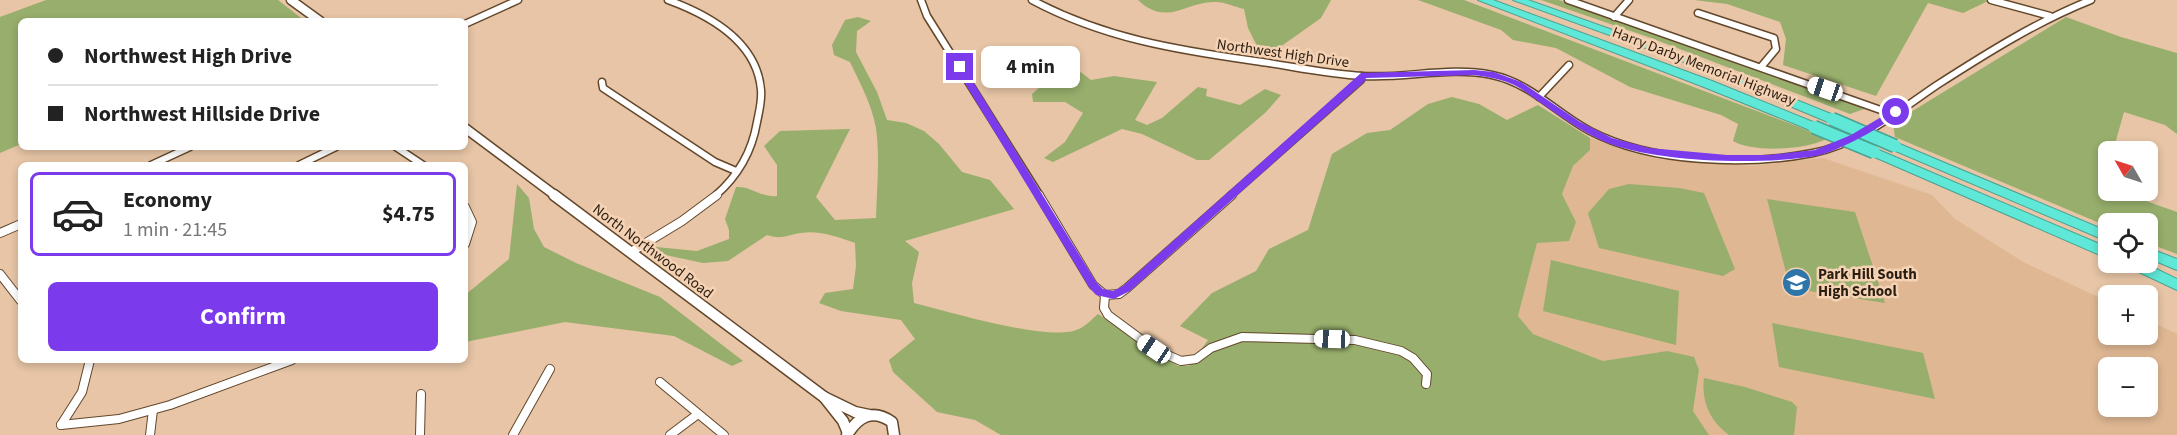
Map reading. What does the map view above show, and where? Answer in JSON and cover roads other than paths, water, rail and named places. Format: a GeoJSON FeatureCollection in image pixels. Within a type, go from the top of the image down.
{"type":"FeatureCollection","features":[{"type":"Feature","properties":{"kind":"highway","name":"Harry Darby Memorial Highway"},"geometry":{"type":"LineString","coordinates":[[1482,0],[1708,84],[1874,152],[2098,249]]}},
{"type":"Feature","properties":{"kind":"highway","name":"Harry Darby Memorial Highway"},"geometry":{"type":"LineString","coordinates":[[1518,0],[1696,63],[2098,231]]}},
{"type":"Feature","properties":{"kind":"highway"},"geometry":{"type":"LineString","coordinates":[[2158,249],[2177,256]]}},
{"type":"Feature","properties":{"kind":"highway"},"geometry":{"type":"LineString","coordinates":[[2158,257],[2177,265]]}},
{"type":"Feature","properties":{"kind":"highway"},"geometry":{"type":"LineString","coordinates":[[2152,273],[2177,285]]}},
{"type":"Feature","properties":{"kind":"street"},"geometry":{"type":"LineString","coordinates":[[291,0],[316,18]]}},
{"type":"Feature","properties":{"kind":"street"},"geometry":{"type":"LineString","coordinates":[[468,23],[518,0]]}},
{"type":"Feature","properties":{"kind":"street"},"geometry":{"type":"LineString","coordinates":[[631,252],[709,201],[729,182],[750,150],[756,134],[761,91],[754,65],[742,45],[732,35],[699,13],[668,0]]}},
{"type":"Feature","properties":{"kind":"street"},"geometry":{"type":"LineString","coordinates":[[921,0],[927,16],[982,101],[1093,285],[1105,295],[1119,294],[1127,288],[1361,80],[1361,76]]}},
{"type":"Feature","properties":{"kind":"street","name":"Northwest High Drive"},"geometry":{"type":"LineString","coordinates":[[1032,0],[1075,23],[1129,40],[1361,76],[1483,73],[1509,79],[1576,123],[1608,140],[1655,152],[1727,158],[1769,158],[1816,153],[1855,137],[2050,16],[2091,0]]}},
{"type":"Feature","properties":{"kind":"street"},"geometry":{"type":"LineString","coordinates":[[1568,0],[1892,114]]}},
{"type":"Feature","properties":{"kind":"street"},"geometry":{"type":"LineString","coordinates":[[1614,17],[1629,0]]}},
{"type":"Feature","properties":{"kind":"street"},"geometry":{"type":"LineString","coordinates":[[1991,0],[2050,16]]}},
{"type":"Feature","properties":{"kind":"street"},"geometry":{"type":"LineString","coordinates":[[1698,13],[1774,38],[1776,49],[1761,68]]}},
{"type":"Feature","properties":{"kind":"street"},"geometry":{"type":"LineString","coordinates":[[1539,97],[1569,64]]}},
{"type":"Feature","properties":{"kind":"street"},"geometry":{"type":"LineString","coordinates":[[602,82],[603,88],[715,162],[736,171]]}},
{"type":"Feature","properties":{"kind":"street","name":"North Northwood Road"},"geometry":{"type":"LineString","coordinates":[[468,130],[824,397],[834,400],[845,409],[869,415],[880,415],[888,419],[894,426],[894,435]]}},
{"type":"Feature","properties":{"kind":"street"},"geometry":{"type":"LineString","coordinates":[[158,162],[184,150]]}},
{"type":"Feature","properties":{"kind":"street"},"geometry":{"type":"LineString","coordinates":[[305,162],[330,150]]}},
{"type":"Feature","properties":{"kind":"street"},"geometry":{"type":"LineString","coordinates":[[400,150],[418,162]]}},
{"type":"Feature","properties":{"kind":"street"},"geometry":{"type":"LineString","coordinates":[[468,213],[472,222],[468,235]]}},
{"type":"Feature","properties":{"kind":"street"},"geometry":{"type":"LineString","coordinates":[[0,233],[18,225]]}},
{"type":"Feature","properties":{"kind":"street"},"geometry":{"type":"LineString","coordinates":[[0,274],[18,297]]}},
{"type":"Feature","properties":{"kind":"street"},"geometry":{"type":"LineString","coordinates":[[1105,295],[1104,308],[1108,315],[1154,349],[1181,361],[1196,359],[1211,348],[1242,337],[1355,340],[1401,351],[1413,358],[1427,374],[1426,384]]}},
{"type":"Feature","properties":{"kind":"street"},"geometry":{"type":"LineString","coordinates":[[89,363],[82,392],[61,425],[119,418],[153,410],[284,363]]}},
{"type":"Feature","properties":{"kind":"street"},"geometry":{"type":"LineString","coordinates":[[513,435],[550,369]]}},
{"type":"Feature","properties":{"kind":"street"},"geometry":{"type":"LineString","coordinates":[[660,382],[724,435]]}},
{"type":"Feature","properties":{"kind":"street"},"geometry":{"type":"LineString","coordinates":[[420,435],[421,394]]}},
{"type":"Feature","properties":{"kind":"street","name":"North Northwood Road"},"geometry":{"type":"LineString","coordinates":[[824,397],[826,402],[840,415],[847,434]]}},
{"type":"Feature","properties":{"kind":"street"},"geometry":{"type":"LineString","coordinates":[[150,435],[153,410]]}},
{"type":"Feature","properties":{"kind":"street"},"geometry":{"type":"LineString","coordinates":[[670,435],[698,414]]}},
{"type":"Feature","properties":{"kind":"street"},"geometry":{"type":"LineString","coordinates":[[847,434],[855,422],[869,415]]}},
{"type":"Feature","properties":{"kind":"place","name":"Park Hill South High School"},"geometry":{"type":"Point","coordinates":[1797,283]}}]}
